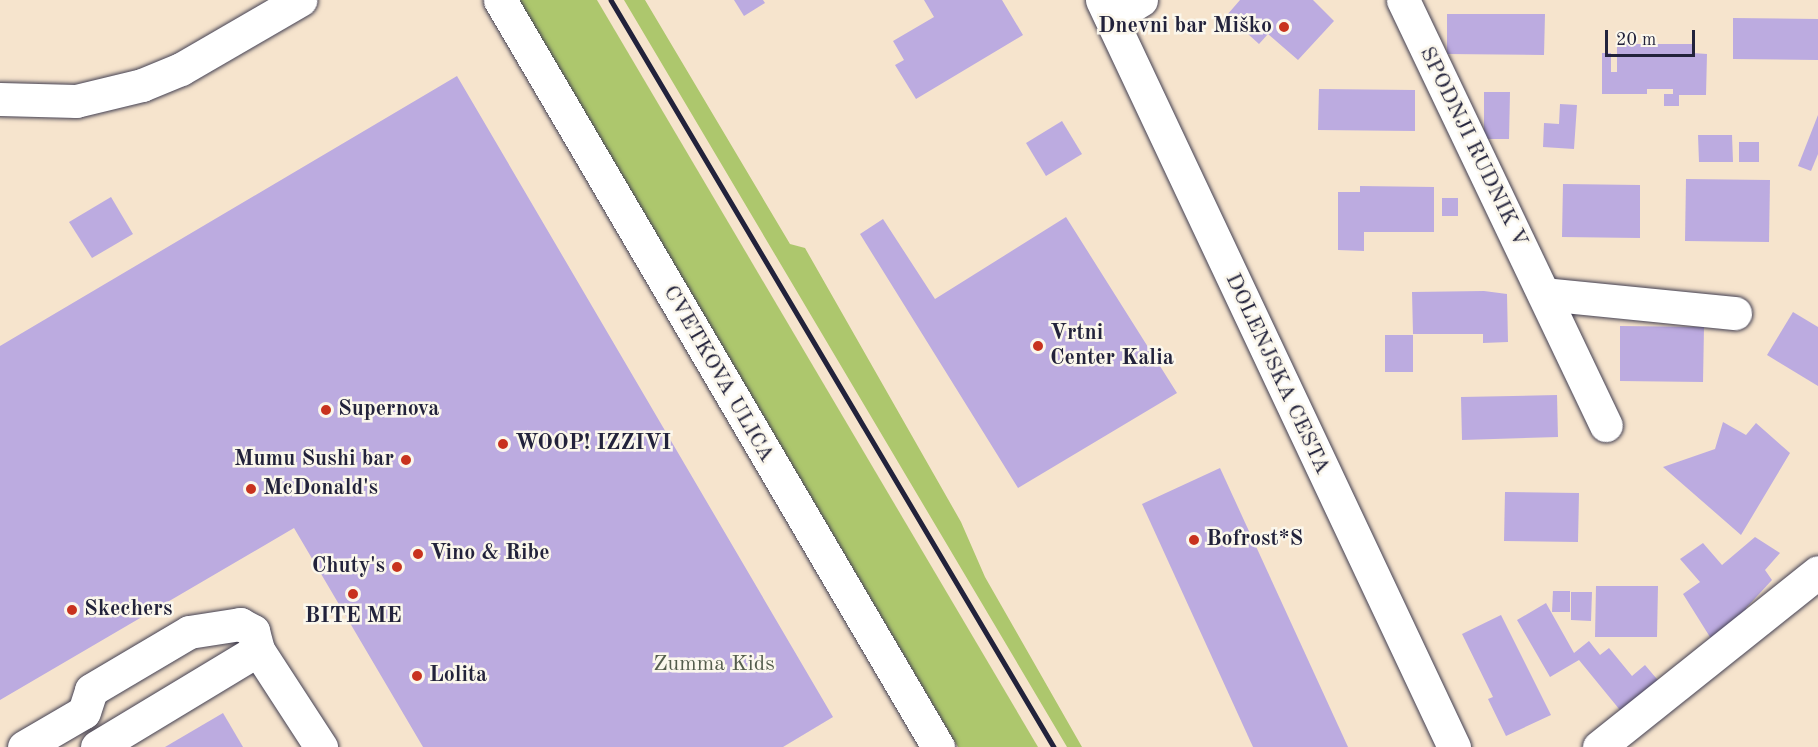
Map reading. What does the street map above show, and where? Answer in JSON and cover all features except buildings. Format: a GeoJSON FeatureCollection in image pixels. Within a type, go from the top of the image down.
{"type":"FeatureCollection","features":[{"type":"Feature","properties":{"kind":"street"},"geometry":{"type":"LineString","coordinates":[[0,99],[76,100],[142,85],[181,69],[300,0]]}},
{"type":"Feature","properties":{"kind":"street","name":"CVETKOVA ULICA"},"geometry":{"type":"LineString","coordinates":[[500,0],[938,747]]}},
{"type":"Feature","properties":{"kind":"street"},"geometry":{"type":"LineString","coordinates":[[1107,9],[1141,0]]}},
{"type":"Feature","properties":{"kind":"street","name":"SPODNJI RUDNIK V"},"geometry":{"type":"LineString","coordinates":[[1403,0],[1606,425]]}},
{"type":"Feature","properties":{"kind":"street","name":"DOLENJSKA CESTA"},"geometry":{"type":"LineString","coordinates":[[1107,9],[1454,747]]}},
{"type":"Feature","properties":{"kind":"street"},"geometry":{"type":"LineString","coordinates":[[1544,294],[1735,313]]}},
{"type":"Feature","properties":{"kind":"street"},"geometry":{"type":"LineString","coordinates":[[1599,747],[1818,572]]}},
{"type":"Feature","properties":{"kind":"street"},"geometry":{"type":"LineString","coordinates":[[24,747],[84,712],[91,690],[189,632],[240,624],[254,631],[258,650],[321,747]]}},
{"type":"Feature","properties":{"kind":"street"},"geometry":{"type":"LineString","coordinates":[[189,632],[217,673]]}},
{"type":"Feature","properties":{"kind":"street"},"geometry":{"type":"LineString","coordinates":[[97,747],[258,650]]}},
{"type":"Feature","properties":{"kind":"street"},"geometry":{"type":"LineString","coordinates":[[84,712],[129,728]]}},
{"type":"Feature","properties":{"kind":"green space"},"geometry":{"type":"Polygon","coordinates":[[[519,0],[597,0],[1038,747],[958,747],[519,0]]]}},
{"type":"Feature","properties":{"kind":"green space"},"geometry":{"type":"Polygon","coordinates":[[[624,0],[645,0],[790,244],[805,248],[961,522],[985,577],[1082,747],[1067,747],[624,0]]]}},
{"type":"Feature","properties":{"kind":"railway"},"geometry":{"type":"LineString","coordinates":[[611,0],[1054,747]]}},
{"type":"Feature","properties":{"kind":"place","name":"Dnevni bar Miško"},"geometry":{"type":"Point","coordinates":[1284,27]}},
{"type":"Feature","properties":{"kind":"place","name":"Vrtni Center Kalia"},"geometry":{"type":"Point","coordinates":[1038,346]}},
{"type":"Feature","properties":{"kind":"place","name":"Supernova"},"geometry":{"type":"Point","coordinates":[326,410]}},
{"type":"Feature","properties":{"kind":"place","name":"WOOP! IZZIVI"},"geometry":{"type":"Point","coordinates":[503,444]}},
{"type":"Feature","properties":{"kind":"place","name":"Mumu Sushi bar"},"geometry":{"type":"Point","coordinates":[406,460]}},
{"type":"Feature","properties":{"kind":"place","name":"McDonald's"},"geometry":{"type":"Point","coordinates":[251,489]}},
{"type":"Feature","properties":{"kind":"place","name":"Bofrost*S"},"geometry":{"type":"Point","coordinates":[1194,540]}},
{"type":"Feature","properties":{"kind":"place","name":"Vino & Ribe"},"geometry":{"type":"Point","coordinates":[418,554]}},
{"type":"Feature","properties":{"kind":"place","name":"Chuty's"},"geometry":{"type":"Point","coordinates":[397,567]}},
{"type":"Feature","properties":{"kind":"place","name":"BITE ME"},"geometry":{"type":"Point","coordinates":[353,594]}},
{"type":"Feature","properties":{"kind":"place","name":"Skechers"},"geometry":{"type":"Point","coordinates":[72,610]}},
{"type":"Feature","properties":{"kind":"place","name":"Lolita"},"geometry":{"type":"Point","coordinates":[417,676]}},
{"type":"Feature","properties":{"kind":"park label","name":"Zumma Kids"},"geometry":{"type":"Point","coordinates":[714,665]}}]}
